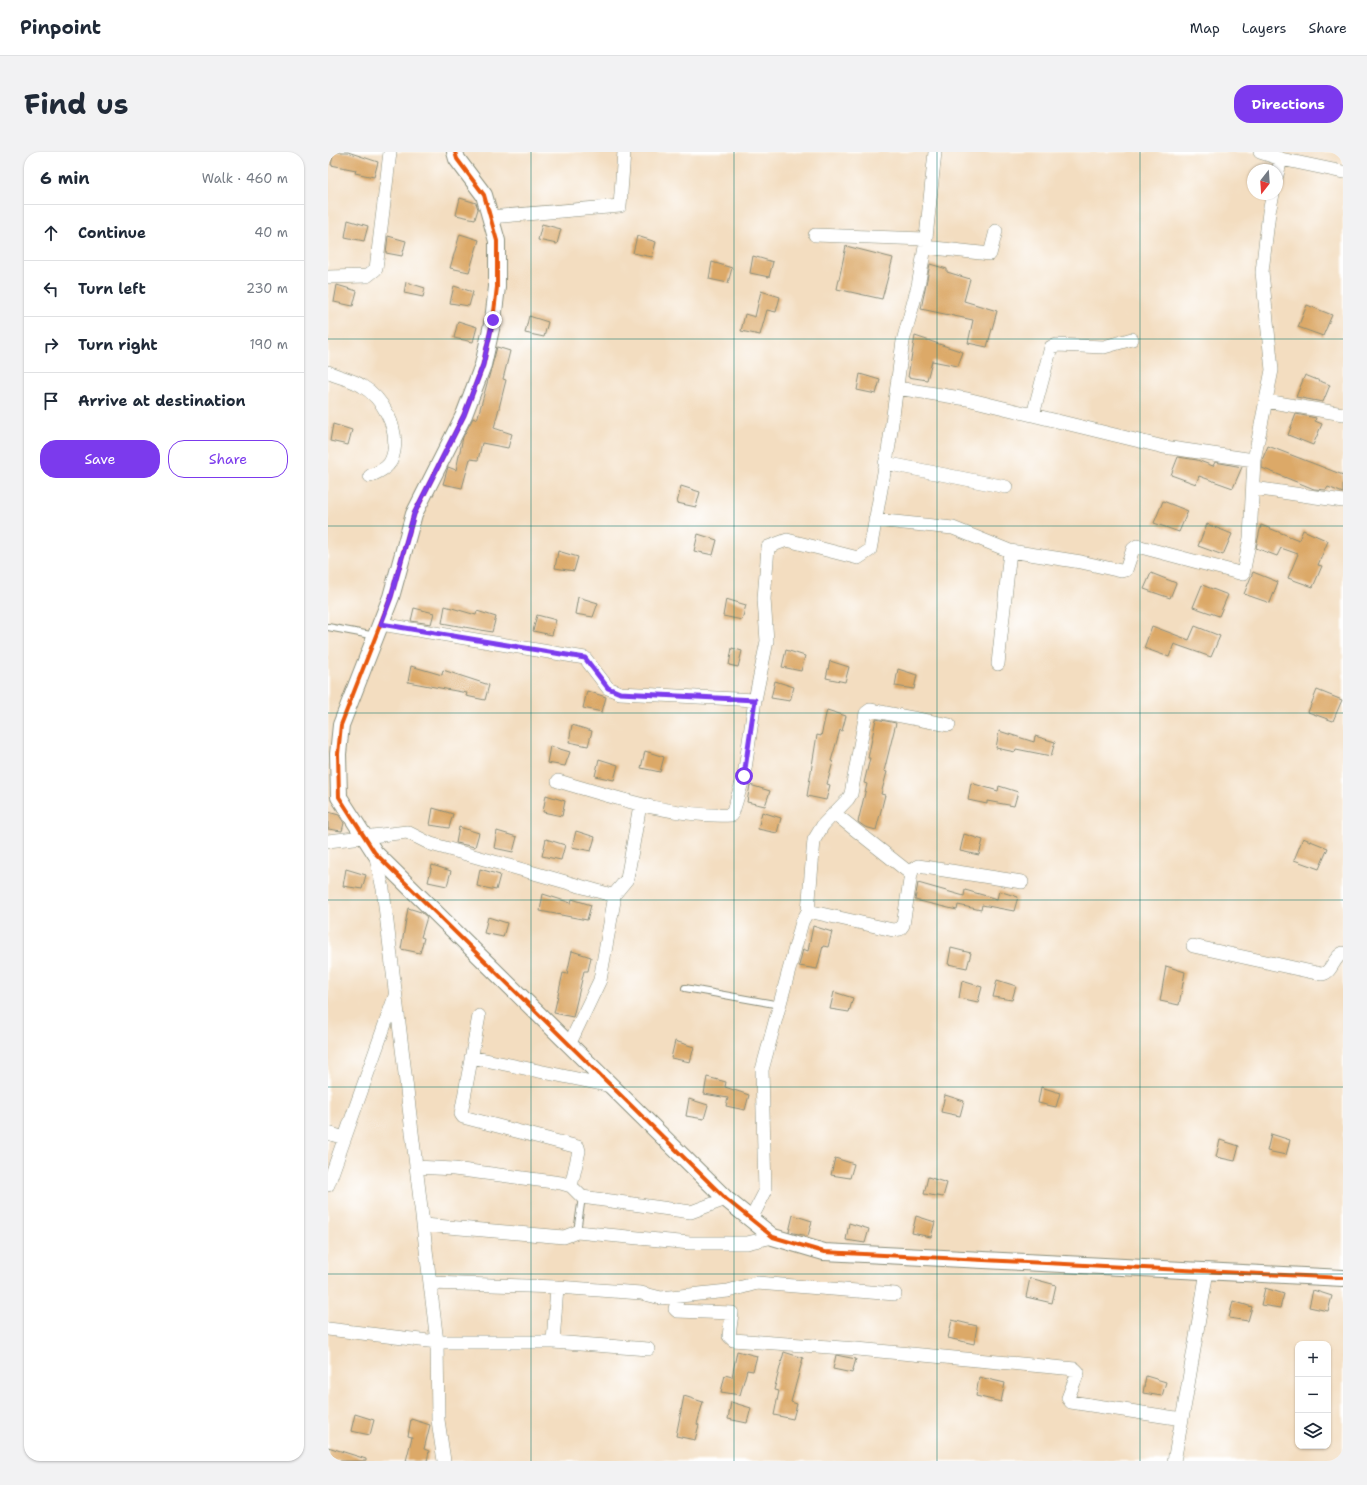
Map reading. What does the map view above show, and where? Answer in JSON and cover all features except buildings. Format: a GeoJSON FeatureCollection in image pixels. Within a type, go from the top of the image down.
{"type":"FeatureCollection","features":[{"type":"Feature","properties":{"kind":"street"},"geometry":{"type":"LineString","coordinates":[[328,277],[367,276],[376,269],[390,152]]}},
{"type":"Feature","properties":{"kind":"street"},"geometry":{"type":"LineString","coordinates":[[455,152],[457,159],[484,195],[497,241],[497,287],[493,320],[483,365],[464,415],[414,514],[391,597],[341,725],[338,754],[339,797],[375,853],[726,1200],[773,1238],[824,1252],[1343,1278]]}},
{"type":"Feature","properties":{"kind":"street"},"geometry":{"type":"LineString","coordinates":[[490,216],[620,206],[624,152]]}},
{"type":"Feature","properties":{"kind":"street"},"geometry":{"type":"LineString","coordinates":[[558,781],[640,805],[713,816],[732,815],[744,776],[755,700],[767,641],[764,599],[768,547],[787,540],[858,558],[870,550],[904,341],[918,286],[925,243],[934,152]]}},
{"type":"Feature","properties":{"kind":"street"},"geometry":{"type":"LineString","coordinates":[[1260,152],[1281,159],[1343,172]]}},
{"type":"Feature","properties":{"kind":"street"},"geometry":{"type":"LineString","coordinates":[[1280,164],[1281,159]]}},
{"type":"Feature","properties":{"kind":"street"},"geometry":{"type":"LineString","coordinates":[[875,520],[953,528],[1010,551],[1124,571],[1133,549],[1137,546],[1242,574],[1249,546],[1254,488],[1254,460],[1272,370],[1262,272],[1272,200]]}},
{"type":"Feature","properties":{"kind":"street"},"geometry":{"type":"LineString","coordinates":[[815,234],[925,243],[990,254],[996,231]]}},
{"type":"Feature","properties":{"kind":"street"},"geometry":{"type":"LineString","coordinates":[[1034,416],[1051,347],[1057,345],[1104,347],[1132,339]]}},
{"type":"Feature","properties":{"kind":"street"},"geometry":{"type":"LineString","coordinates":[[328,372],[362,385],[372,393],[380,403],[392,425],[395,443],[391,462],[388,466],[370,476]]}},
{"type":"Feature","properties":{"kind":"street"},"geometry":{"type":"LineString","coordinates":[[897,388],[967,399],[1164,447],[1254,460]]}},
{"type":"Feature","properties":{"kind":"street"},"geometry":{"type":"LineString","coordinates":[[1266,401],[1343,414]]}},
{"type":"Feature","properties":{"kind":"street"},"geometry":{"type":"LineString","coordinates":[[885,464],[1006,487]]}},
{"type":"Feature","properties":{"kind":"street"},"geometry":{"type":"LineString","coordinates":[[1254,488],[1343,501]]}},
{"type":"Feature","properties":{"kind":"street"},"geometry":{"type":"LineString","coordinates":[[998,664],[1010,551]]}},
{"type":"Feature","properties":{"kind":"street"},"geometry":{"type":"LineString","coordinates":[[378,630],[585,658],[608,688],[620,693],[755,700]]}},
{"type":"Feature","properties":{"kind":"street"},"geometry":{"type":"LineString","coordinates":[[751,1220],[765,1192],[762,1070],[802,922],[808,911],[814,840],[818,831],[851,794],[866,713],[870,710],[949,725]]}},
{"type":"Feature","properties":{"kind":"street"},"geometry":{"type":"LineString","coordinates":[[569,1045],[602,973],[614,901],[613,896],[627,879],[640,805]]}},
{"type":"Feature","properties":{"kind":"street"},"geometry":{"type":"LineString","coordinates":[[834,813],[911,874]]}},
{"type":"Feature","properties":{"kind":"street"},"geometry":{"type":"LineString","coordinates":[[328,841],[407,832],[431,844],[613,896]]}},
{"type":"Feature","properties":{"kind":"street"},"geometry":{"type":"LineString","coordinates":[[375,853],[383,889],[424,1225],[437,1342],[438,1420],[444,1461]]}},
{"type":"Feature","properties":{"kind":"street"},"geometry":{"type":"LineString","coordinates":[[808,911],[893,930],[900,929],[903,925],[911,874],[913,869],[918,866],[1022,882]]}},
{"type":"Feature","properties":{"kind":"street"},"geometry":{"type":"LineString","coordinates":[[1193,946],[1321,974],[1327,972],[1339,955],[1343,954]]}},
{"type":"Feature","properties":{"kind":"street"},"geometry":{"type":"LineString","coordinates":[[328,1185],[396,992]]}},
{"type":"Feature","properties":{"kind":"street"},"geometry":{"type":"LineString","coordinates":[[479,1016],[461,1114],[464,1117],[578,1147],[579,1151],[570,1186]]}},
{"type":"Feature","properties":{"kind":"street"},"geometry":{"type":"LineString","coordinates":[[377,1044],[400,1032]]}},
{"type":"Feature","properties":{"kind":"street"},"geometry":{"type":"LineString","coordinates":[[471,1057],[611,1086]]}},
{"type":"Feature","properties":{"kind":"street"},"geometry":{"type":"LineString","coordinates":[[328,1133],[344,1138]]}},
{"type":"Feature","properties":{"kind":"street"},"geometry":{"type":"LineString","coordinates":[[416,1167],[500,1174],[561,1183],[570,1186],[582,1197],[691,1212],[726,1200]]}},
{"type":"Feature","properties":{"kind":"street"},"geometry":{"type":"LineString","coordinates":[[424,1225],[564,1237],[577,1232],[690,1243],[747,1243],[773,1238]]}},
{"type":"Feature","properties":{"kind":"street"},"geometry":{"type":"LineString","coordinates":[[1174,1461],[1207,1271]]}},
{"type":"Feature","properties":{"kind":"street"},"geometry":{"type":"LineString","coordinates":[[430,1283],[557,1287],[641,1293],[661,1298],[728,1291],[757,1283],[895,1294]]}},
{"type":"Feature","properties":{"kind":"street"},"geometry":{"type":"LineString","coordinates":[[553,1342],[557,1287]]}},
{"type":"Feature","properties":{"kind":"street"},"geometry":{"type":"LineString","coordinates":[[678,1297],[675,1309],[677,1311],[732,1313],[729,1336],[733,1340],[857,1349],[1075,1369],[1078,1372],[1068,1398],[1071,1402],[1182,1419]]}},
{"type":"Feature","properties":{"kind":"street"},"geometry":{"type":"LineString","coordinates":[[328,1329],[437,1342],[553,1342],[648,1349]]}},
{"type":"Feature","properties":{"kind":"lane"},"geometry":{"type":"LineString","coordinates":[[328,627],[378,630]]}},
{"type":"Feature","properties":{"kind":"lane"},"geometry":{"type":"LineString","coordinates":[[685,988],[780,1005]]}},
{"type":"Feature","properties":{"kind":"lane"},"geometry":{"type":"LineString","coordinates":[[577,1232],[582,1197]]}},
{"type":"Feature","properties":{"kind":"cycle path"},"geometry":{"type":"LineString","coordinates":[[455,152],[457,159],[484,195],[497,241],[497,287],[493,320],[483,365],[464,415],[414,514],[391,597],[341,725],[338,754],[339,797],[375,853],[726,1199],[773,1237],[824,1252],[1343,1278]]}},
{"type":"Feature","properties":{"kind":"route"},"geometry":{"type":"LineString","coordinates":[[493,320],[483,365],[464,415],[414,514],[391,597],[381,624],[585,658],[608,688],[620,693],[755,700],[744,776]]}}]}
